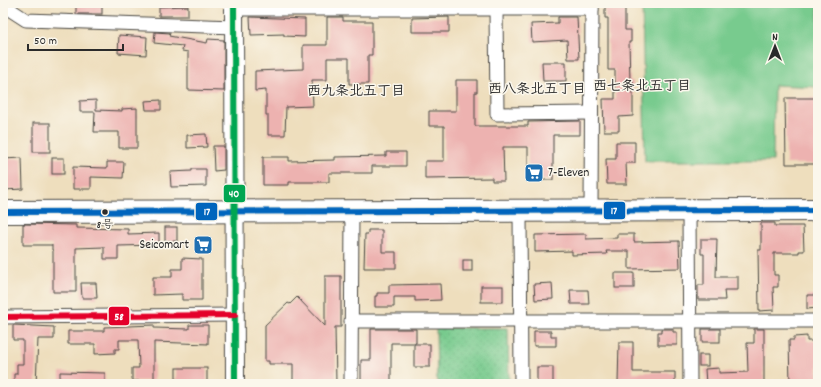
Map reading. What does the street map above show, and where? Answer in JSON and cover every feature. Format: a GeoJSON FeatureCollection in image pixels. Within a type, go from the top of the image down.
{"type":"FeatureCollection","features":[{"type":"Feature","properties":{"kind":"highway"},"geometry":{"type":"LineString","coordinates":[[3,212],[818,210]]}},
{"type":"Feature","properties":{"kind":"street"},"geometry":{"type":"LineString","coordinates":[[10,3],[9,9],[26,20],[235,27]]}},
{"type":"Feature","properties":{"kind":"street"},"geometry":{"type":"LineString","coordinates":[[235,384],[234,6],[443,6],[496,9],[592,6],[591,210]]}},
{"type":"Feature","properties":{"kind":"street"},"geometry":{"type":"LineString","coordinates":[[496,9],[497,114],[591,113]]}},
{"type":"Feature","properties":{"kind":"street"},"geometry":{"type":"LineString","coordinates":[[689,210],[690,384]]}},
{"type":"Feature","properties":{"kind":"street"},"geometry":{"type":"LineString","coordinates":[[351,384],[352,211]]}},
{"type":"Feature","properties":{"kind":"street"},"geometry":{"type":"LineString","coordinates":[[520,211],[521,384]]}},
{"type":"Feature","properties":{"kind":"street"},"geometry":{"type":"LineString","coordinates":[[3,317],[235,315]]}},
{"type":"Feature","properties":{"kind":"street"},"geometry":{"type":"LineString","coordinates":[[351,321],[818,320]]}},
{"type":"Feature","properties":{"kind":"green space"},"geometry":{"type":"Polygon","coordinates":[[[642,3],[818,3],[818,87],[774,85],[773,161],[645,161],[642,3]]]}},
{"type":"Feature","properties":{"kind":"green space"},"geometry":{"type":"Polygon","coordinates":[[[436,328],[508,328],[509,384],[437,384],[436,328]]]}},
{"type":"Feature","properties":{"kind":"building"},"geometry":{"type":"Polygon","coordinates":[[[76,3],[102,3],[102,14],[76,14],[76,3]]]}},
{"type":"Feature","properties":{"kind":"building"},"geometry":{"type":"Polygon","coordinates":[[[605,5],[625,5],[625,30],[631,30],[631,42],[629,42],[630,81],[633,81],[633,116],[619,117],[619,131],[604,131],[603,99],[615,99],[615,70],[608,70],[608,18],[605,18],[605,5]]]}},
{"type":"Feature","properties":{"kind":"building"},"geometry":{"type":"Polygon","coordinates":[[[188,6],[188,16],[159,16],[159,7],[188,6]]]}},
{"type":"Feature","properties":{"kind":"building"},"geometry":{"type":"Polygon","coordinates":[[[250,17],[305,19],[305,37],[284,36],[284,34],[251,35],[250,17]]]}},
{"type":"Feature","properties":{"kind":"building"},"geometry":{"type":"Polygon","coordinates":[[[327,17],[343,17],[343,21],[372,21],[372,55],[368,55],[368,84],[349,84],[349,58],[327,58],[327,80],[312,80],[313,106],[286,107],[285,135],[268,135],[266,90],[255,91],[255,71],[303,69],[303,45],[327,45],[327,17]]]}},
{"type":"Feature","properties":{"kind":"building"},"geometry":{"type":"Polygon","coordinates":[[[449,17],[449,32],[412,32],[412,18],[449,17]]]}},
{"type":"Feature","properties":{"kind":"building"},"geometry":{"type":"Polygon","coordinates":[[[558,17],[577,17],[579,59],[568,59],[567,40],[532,42],[531,24],[558,23],[558,17]]]}},
{"type":"Feature","properties":{"kind":"building"},"geometry":{"type":"Polygon","coordinates":[[[155,32],[170,33],[169,36],[207,43],[208,39],[224,40],[224,91],[188,90],[188,52],[182,51],[183,46],[154,43],[155,32]]]}},
{"type":"Feature","properties":{"kind":"building"},"geometry":{"type":"Polygon","coordinates":[[[119,35],[147,37],[146,55],[118,53],[119,35]]]}},
{"type":"Feature","properties":{"kind":"building"},"geometry":{"type":"Polygon","coordinates":[[[542,62],[566,62],[566,81],[543,81],[542,62]]]}},
{"type":"Feature","properties":{"kind":"building"},"geometry":{"type":"Polygon","coordinates":[[[456,80],[477,80],[477,92],[475,92],[475,126],[528,126],[528,122],[580,121],[580,135],[553,135],[553,180],[528,180],[528,147],[503,147],[504,181],[492,181],[492,178],[425,179],[425,161],[444,161],[444,126],[429,126],[429,111],[456,111],[456,80]]]}},
{"type":"Feature","properties":{"kind":"building"},"geometry":{"type":"Polygon","coordinates":[[[785,98],[818,98],[818,164],[786,164],[785,98]]]}},
{"type":"Feature","properties":{"kind":"building"},"geometry":{"type":"Polygon","coordinates":[[[96,100],[96,110],[122,111],[122,109],[137,108],[137,148],[119,148],[119,132],[94,132],[95,112],[80,112],[80,101],[96,100]]]}},
{"type":"Feature","properties":{"kind":"building"},"geometry":{"type":"Polygon","coordinates":[[[161,100],[161,110],[146,110],[145,101],[161,100]]]}},
{"type":"Feature","properties":{"kind":"building"},"geometry":{"type":"Polygon","coordinates":[[[33,123],[50,123],[50,152],[33,152],[33,123]]]}},
{"type":"Feature","properties":{"kind":"building"},"geometry":{"type":"Polygon","coordinates":[[[206,134],[207,147],[187,148],[187,135],[206,134]]]}},
{"type":"Feature","properties":{"kind":"building"},"geometry":{"type":"Polygon","coordinates":[[[616,142],[635,142],[635,163],[626,163],[627,184],[607,184],[606,159],[616,159],[616,142]]]}},
{"type":"Feature","properties":{"kind":"building"},"geometry":{"type":"Polygon","coordinates":[[[213,146],[224,146],[224,170],[214,171],[213,146]]]}},
{"type":"Feature","properties":{"kind":"building"},"geometry":{"type":"Polygon","coordinates":[[[386,152],[406,152],[406,166],[372,166],[372,173],[329,173],[329,182],[289,182],[289,185],[263,185],[263,157],[289,157],[289,161],[335,160],[335,157],[386,156],[386,152]]]}},
{"type":"Feature","properties":{"kind":"building"},"geometry":{"type":"Polygon","coordinates":[[[22,158],[23,189],[3,190],[3,159],[22,158]]]}},
{"type":"Feature","properties":{"kind":"building"},"geometry":{"type":"Polygon","coordinates":[[[52,158],[64,158],[64,174],[52,174],[52,158]]]}},
{"type":"Feature","properties":{"kind":"building"},"geometry":{"type":"Polygon","coordinates":[[[107,162],[124,162],[123,178],[91,177],[91,189],[73,189],[73,167],[107,168],[107,162]]]}},
{"type":"Feature","properties":{"kind":"building"},"geometry":{"type":"Polygon","coordinates":[[[192,169],[206,169],[206,186],[171,187],[170,172],[192,171],[192,169]]]}},
{"type":"Feature","properties":{"kind":"building"},"geometry":{"type":"Polygon","coordinates":[[[761,223],[775,223],[775,226],[803,226],[804,251],[799,251],[799,253],[774,253],[774,275],[778,275],[778,287],[773,287],[774,310],[759,311],[758,250],[761,250],[761,223]]]}},
{"type":"Feature","properties":{"kind":"building"},"geometry":{"type":"Polygon","coordinates":[[[23,224],[76,225],[76,228],[128,229],[128,234],[159,233],[159,245],[118,246],[118,259],[104,259],[104,247],[76,248],[76,292],[53,292],[52,245],[23,245],[23,224]]]}},
{"type":"Feature","properties":{"kind":"building"},"geometry":{"type":"Polygon","coordinates":[[[165,227],[177,227],[177,241],[165,241],[165,227]]]}},
{"type":"Feature","properties":{"kind":"building"},"geometry":{"type":"Polygon","coordinates":[[[368,230],[382,230],[382,252],[396,252],[396,268],[364,268],[365,234],[368,234],[368,230]]]}},
{"type":"Feature","properties":{"kind":"building"},"geometry":{"type":"Polygon","coordinates":[[[586,234],[586,239],[617,238],[617,234],[634,234],[634,242],[679,241],[680,268],[629,269],[629,251],[606,251],[607,254],[572,255],[572,251],[535,252],[535,235],[586,234]]]}},
{"type":"Feature","properties":{"kind":"building"},"geometry":{"type":"Polygon","coordinates":[[[701,239],[717,239],[716,277],[738,277],[738,290],[724,290],[725,300],[698,300],[698,285],[704,285],[704,254],[701,254],[701,239]]]}},
{"type":"Feature","properties":{"kind":"building"},"geometry":{"type":"Polygon","coordinates":[[[182,258],[202,259],[202,300],[182,300],[182,294],[153,295],[153,277],[172,277],[172,269],[182,269],[182,258]]]}},
{"type":"Feature","properties":{"kind":"building"},"geometry":{"type":"Polygon","coordinates":[[[463,260],[472,260],[472,271],[463,271],[463,260]]]}},
{"type":"Feature","properties":{"kind":"building"},"geometry":{"type":"Polygon","coordinates":[[[615,273],[634,273],[634,288],[615,288],[615,273]]]}},
{"type":"Feature","properties":{"kind":"building"},"geometry":{"type":"Polygon","coordinates":[[[325,276],[341,276],[341,327],[335,327],[336,384],[293,384],[293,364],[269,364],[269,361],[265,361],[265,325],[288,303],[290,304],[297,297],[325,326],[325,276]]]}},
{"type":"Feature","properties":{"kind":"building"},"geometry":{"type":"Polygon","coordinates":[[[81,283],[96,283],[97,298],[82,298],[81,283]]]}},
{"type":"Feature","properties":{"kind":"building"},"geometry":{"type":"Polygon","coordinates":[[[552,283],[553,299],[535,300],[534,284],[552,283]]]}},
{"type":"Feature","properties":{"kind":"building"},"geometry":{"type":"Polygon","coordinates":[[[440,284],[441,300],[415,301],[415,297],[394,297],[394,307],[375,307],[375,296],[377,296],[377,293],[389,293],[389,285],[440,284]]]}},
{"type":"Feature","properties":{"kind":"building"},"geometry":{"type":"Polygon","coordinates":[[[481,286],[503,286],[503,302],[481,302],[481,286]]]}},
{"type":"Feature","properties":{"kind":"building"},"geometry":{"type":"Polygon","coordinates":[[[570,290],[588,290],[589,304],[571,304],[570,290]]]}},
{"type":"Feature","properties":{"kind":"building"},"geometry":{"type":"Polygon","coordinates":[[[807,295],[818,295],[818,308],[807,309],[807,295]]]}},
{"type":"Feature","properties":{"kind":"building"},"geometry":{"type":"Polygon","coordinates":[[[13,325],[54,327],[54,339],[38,339],[36,384],[14,384],[14,374],[17,374],[17,364],[23,364],[23,340],[13,340],[13,325]]]}},
{"type":"Feature","properties":{"kind":"building"},"geometry":{"type":"Polygon","coordinates":[[[154,325],[154,328],[189,329],[189,325],[208,325],[208,344],[154,342],[154,381],[132,381],[132,368],[139,368],[138,340],[119,340],[119,349],[115,349],[115,353],[95,354],[95,344],[68,344],[68,331],[104,331],[104,327],[154,325]]]}},
{"type":"Feature","properties":{"kind":"building"},"geometry":{"type":"Polygon","coordinates":[[[371,329],[416,329],[416,343],[391,343],[391,384],[361,384],[361,360],[371,360],[371,329]]]}},
{"type":"Feature","properties":{"kind":"building"},"geometry":{"type":"Polygon","coordinates":[[[662,329],[673,329],[673,332],[677,332],[677,345],[658,345],[658,332],[662,332],[662,329]]]}},
{"type":"Feature","properties":{"kind":"building"},"geometry":{"type":"Polygon","coordinates":[[[702,329],[720,329],[720,342],[702,342],[702,329]]]}},
{"type":"Feature","properties":{"kind":"building"},"geometry":{"type":"Polygon","coordinates":[[[754,329],[764,329],[764,382],[741,384],[706,384],[705,369],[719,368],[719,373],[748,372],[747,343],[754,343],[754,329]]]}},
{"type":"Feature","properties":{"kind":"building"},"geometry":{"type":"Polygon","coordinates":[[[534,331],[551,331],[551,336],[556,336],[556,346],[534,346],[534,331]]]}},
{"type":"Feature","properties":{"kind":"building"},"geometry":{"type":"Polygon","coordinates":[[[807,336],[807,341],[818,341],[818,384],[790,384],[789,340],[794,340],[794,337],[807,336]]]}},
{"type":"Feature","properties":{"kind":"building"},"geometry":{"type":"Polygon","coordinates":[[[619,342],[633,342],[633,372],[675,372],[675,384],[618,384],[619,342]]]}},
{"type":"Feature","properties":{"kind":"building"},"geometry":{"type":"Polygon","coordinates":[[[414,344],[430,344],[430,367],[414,367],[414,344]]]}},
{"type":"Feature","properties":{"kind":"building"},"geometry":{"type":"Polygon","coordinates":[[[699,355],[708,355],[708,366],[699,366],[699,355]]]}},
{"type":"Feature","properties":{"kind":"building"},"geometry":{"type":"Polygon","coordinates":[[[537,367],[553,367],[553,384],[537,384],[537,367]]]}},
{"type":"Feature","properties":{"kind":"building"},"geometry":{"type":"Polygon","coordinates":[[[176,368],[207,368],[207,384],[176,384],[176,368]]]}},
{"type":"Feature","properties":{"kind":"building"},"geometry":{"type":"Polygon","coordinates":[[[60,372],[105,373],[105,384],[60,384],[60,372]]]}},
{"type":"Feature","properties":{"kind":"transit line","name":"40"},"geometry":{"type":"LineString","coordinates":[[234,3],[235,384]]}},
{"type":"Feature","properties":{"kind":"transit line","name":"17"},"geometry":{"type":"LineString","coordinates":[[3,212],[818,210]]}},
{"type":"Feature","properties":{"kind":"transit line","name":"58"},"geometry":{"type":"LineString","coordinates":[[3,317],[235,315]]}},
{"type":"Feature","properties":{"kind":"place","name":"7-Eleven"},"geometry":{"type":"Point","coordinates":[534,173]}},
{"type":"Feature","properties":{"kind":"place","name":"8号"},"geometry":{"type":"Point","coordinates":[105,212]}},
{"type":"Feature","properties":{"kind":"place","name":"Seicomart"},"geometry":{"type":"Point","coordinates":[203,245]}},
{"type":"Feature","properties":{"kind":"district","name":"西七条北五丁目"},"geometry":{"type":"Point","coordinates":[642,87]}},
{"type":"Feature","properties":{"kind":"district","name":"西八条北五丁目"},"geometry":{"type":"Point","coordinates":[537,90]}},
{"type":"Feature","properties":{"kind":"district","name":"西九条北五丁目"},"geometry":{"type":"Point","coordinates":[356,92]}}]}
